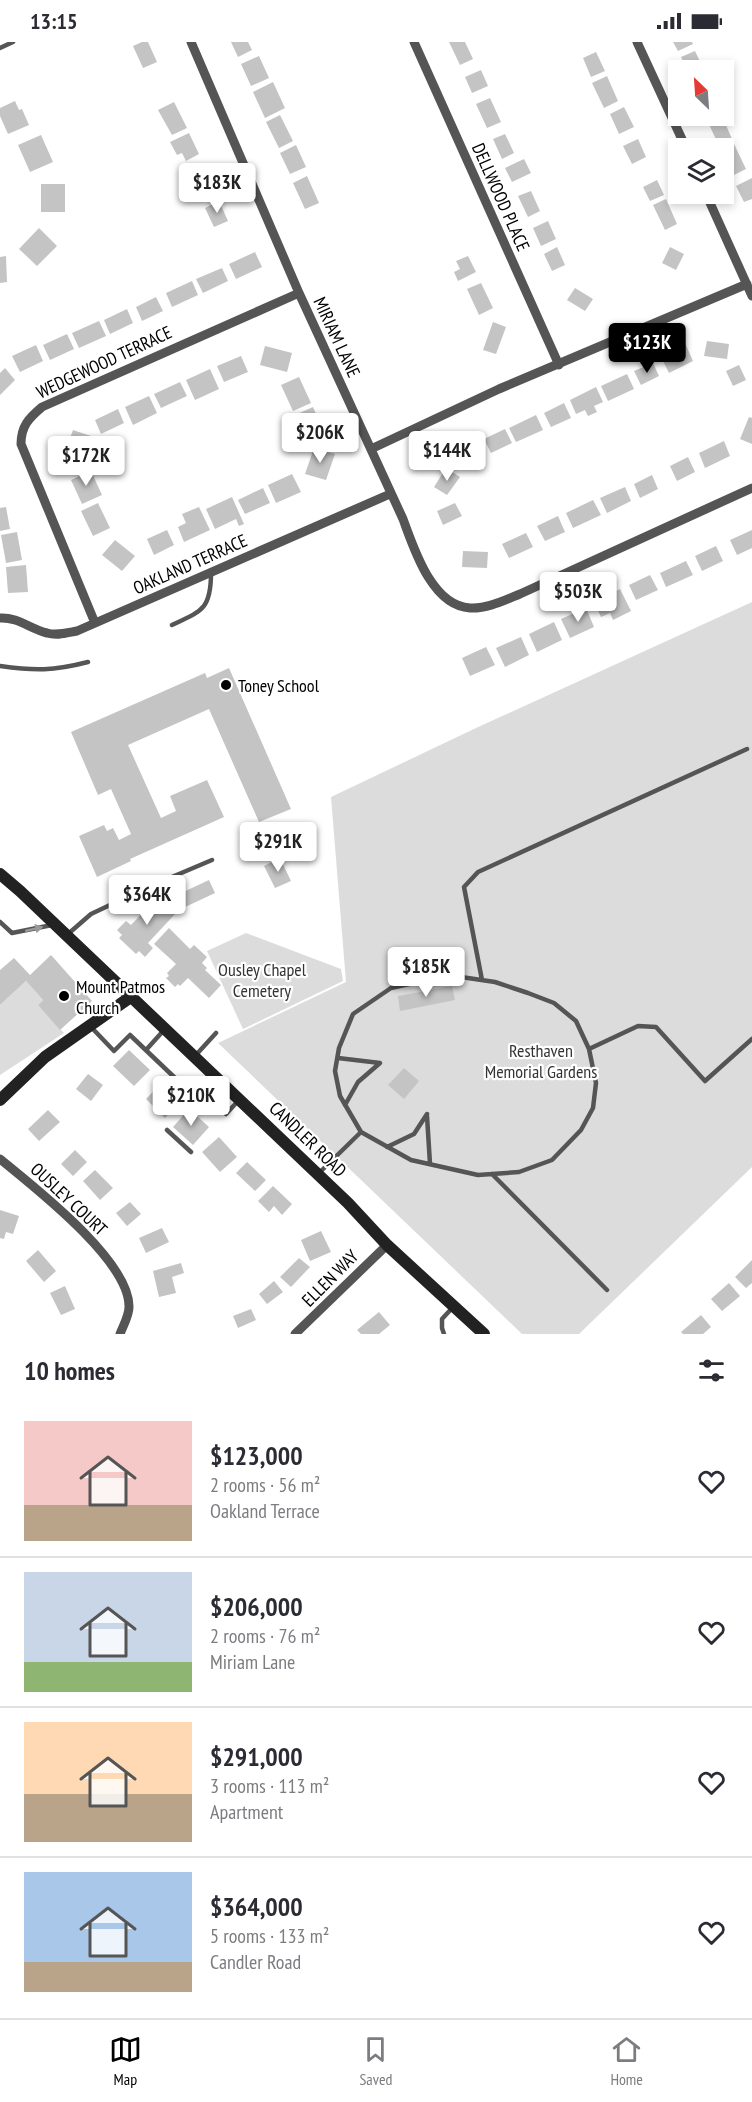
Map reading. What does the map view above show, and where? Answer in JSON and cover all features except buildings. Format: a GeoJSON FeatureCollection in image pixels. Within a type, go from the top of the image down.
{"type":"FeatureCollection","features":[{"type":"Feature","properties":{"kind":"main road","name":"CANDLER ROAD"},"geometry":{"type":"LineString","coordinates":[[0,874],[132,996],[318,1174],[387,1245],[484,1334]]}},
{"type":"Feature","properties":{"kind":"main road"},"geometry":{"type":"LineString","coordinates":[[0,1100],[45,1057],[132,996]]}},
{"type":"Feature","properties":{"kind":"street","name":"MIRIAM LANE"},"geometry":{"type":"LineString","coordinates":[[191,42],[299,293],[426,575],[437,591],[452,602],[470,608],[492,605],[752,488]]}},
{"type":"Feature","properties":{"kind":"street","name":"DELLWOOD PLACE"},"geometry":{"type":"LineString","coordinates":[[414,42],[559,365]]}},
{"type":"Feature","properties":{"kind":"street"},"geometry":{"type":"LineString","coordinates":[[637,42],[681,138]]}},
{"type":"Feature","properties":{"kind":"street"},"geometry":{"type":"LineString","coordinates":[[711,204],[752,296]]}},
{"type":"Feature","properties":{"kind":"street"},"geometry":{"type":"LineString","coordinates":[[371,449],[499,389],[747,284]]}},
{"type":"Feature","properties":{"kind":"street","name":"WEDGEWOOD TERRACE"},"geometry":{"type":"LineString","coordinates":[[95,623],[21,444],[21,432],[28,418],[42,407],[111,375],[299,293]]}},
{"type":"Feature","properties":{"kind":"street","name":"OAKLAND TERRACE"},"geometry":{"type":"LineString","coordinates":[[0,618],[10,617],[46,633],[59,635],[77,631],[390,494]]}},
{"type":"Feature","properties":{"kind":"street","name":"OUSLEY COURT"},"geometry":{"type":"LineString","coordinates":[[0,1159],[36,1188],[90,1238],[105,1257],[125,1291],[129,1308],[120,1334]]}},
{"type":"Feature","properties":{"kind":"street","name":"ELLEN WAY"},"geometry":{"type":"LineString","coordinates":[[295,1334],[387,1245]]}},
{"type":"Feature","properties":{"kind":"lane"},"geometry":{"type":"LineString","coordinates":[[0,48],[13,42]]}},
{"type":"Feature","properties":{"kind":"lane"},"geometry":{"type":"LineString","coordinates":[[172,625],[196,614],[207,604],[211,573]]}},
{"type":"Feature","properties":{"kind":"lane"},"geometry":{"type":"LineString","coordinates":[[0,666],[37,671],[88,662]]}},
{"type":"Feature","properties":{"kind":"lane"},"geometry":{"type":"LineString","coordinates":[[482,980],[464,887],[478,872],[747,749]]}},
{"type":"Feature","properties":{"kind":"lane"},"geometry":{"type":"LineString","coordinates":[[67,935],[91,914],[212,860]]}},
{"type":"Feature","properties":{"kind":"lane"},"geometry":{"type":"LineString","coordinates":[[0,922],[12,933],[55,924]]}},
{"type":"Feature","properties":{"kind":"lane"},"geometry":{"type":"LineString","coordinates":[[461,977],[495,982],[554,1004],[576,1021],[589,1049],[596,1083],[593,1108],[581,1130],[552,1160],[519,1172],[478,1175],[411,1160],[387,1147],[361,1132],[340,1096],[335,1071],[339,1048],[353,1014],[391,988],[422,981],[461,977]]}},
{"type":"Feature","properties":{"kind":"lane"},"geometry":{"type":"LineString","coordinates":[[89,1025],[114,1051],[130,1035],[195,1097]]}},
{"type":"Feature","properties":{"kind":"lane"},"geometry":{"type":"LineString","coordinates":[[589,1049],[638,1026],[656,1028],[705,1081],[752,1039]]}},
{"type":"Feature","properties":{"kind":"lane"},"geometry":{"type":"LineString","coordinates":[[146,1050],[165,1028]]}},
{"type":"Feature","properties":{"kind":"lane"},"geometry":{"type":"LineString","coordinates":[[195,1056],[216,1033]]}},
{"type":"Feature","properties":{"kind":"lane"},"geometry":{"type":"LineString","coordinates":[[338,1058],[380,1063],[358,1082],[345,1106]]}},
{"type":"Feature","properties":{"kind":"lane"},"geometry":{"type":"LineString","coordinates":[[202,1090],[214,1075]]}},
{"type":"Feature","properties":{"kind":"lane"},"geometry":{"type":"LineString","coordinates":[[226,1114],[240,1099]]}},
{"type":"Feature","properties":{"kind":"lane"},"geometry":{"type":"LineString","coordinates":[[387,1147],[414,1134],[427,1114],[430,1164]]}},
{"type":"Feature","properties":{"kind":"lane"},"geometry":{"type":"LineString","coordinates":[[167,1130],[191,1152]]}},
{"type":"Feature","properties":{"kind":"lane"},"geometry":{"type":"LineString","coordinates":[[318,1174],[361,1132]]}},
{"type":"Feature","properties":{"kind":"lane"},"geometry":{"type":"LineString","coordinates":[[492,1174],[607,1290]]}},
{"type":"Feature","properties":{"kind":"lane"},"geometry":{"type":"LineString","coordinates":[[444,1334],[442,1319],[454,1306]]}},
{"type":"Feature","properties":{"kind":"green space","name":"Resthaven Memorial Gardens"},"geometry":{"type":"Polygon","coordinates":[[[752,602],[752,1167],[579,1334],[522,1334],[218,1043],[346,982],[331,797],[752,602]]]}},
{"type":"Feature","properties":{"kind":"green space","name":"Ousley Chapel Cemetery"},"geometry":{"type":"Polygon","coordinates":[[[246,933],[341,969],[343,981],[243,1029],[207,951],[246,933]]]}},
{"type":"Feature","properties":{"kind":"green space"},"geometry":{"type":"Polygon","coordinates":[[[26,981],[43,1000],[38,1005],[64,1033],[0,1075],[0,1005],[26,981]]]}},
{"type":"Feature","properties":{"kind":"place","name":"Toney School"},"geometry":{"type":"Point","coordinates":[226,685]}},
{"type":"Feature","properties":{"kind":"place","name":"Mount Patmos Church"},"geometry":{"type":"Point","coordinates":[64,996]}}]}
